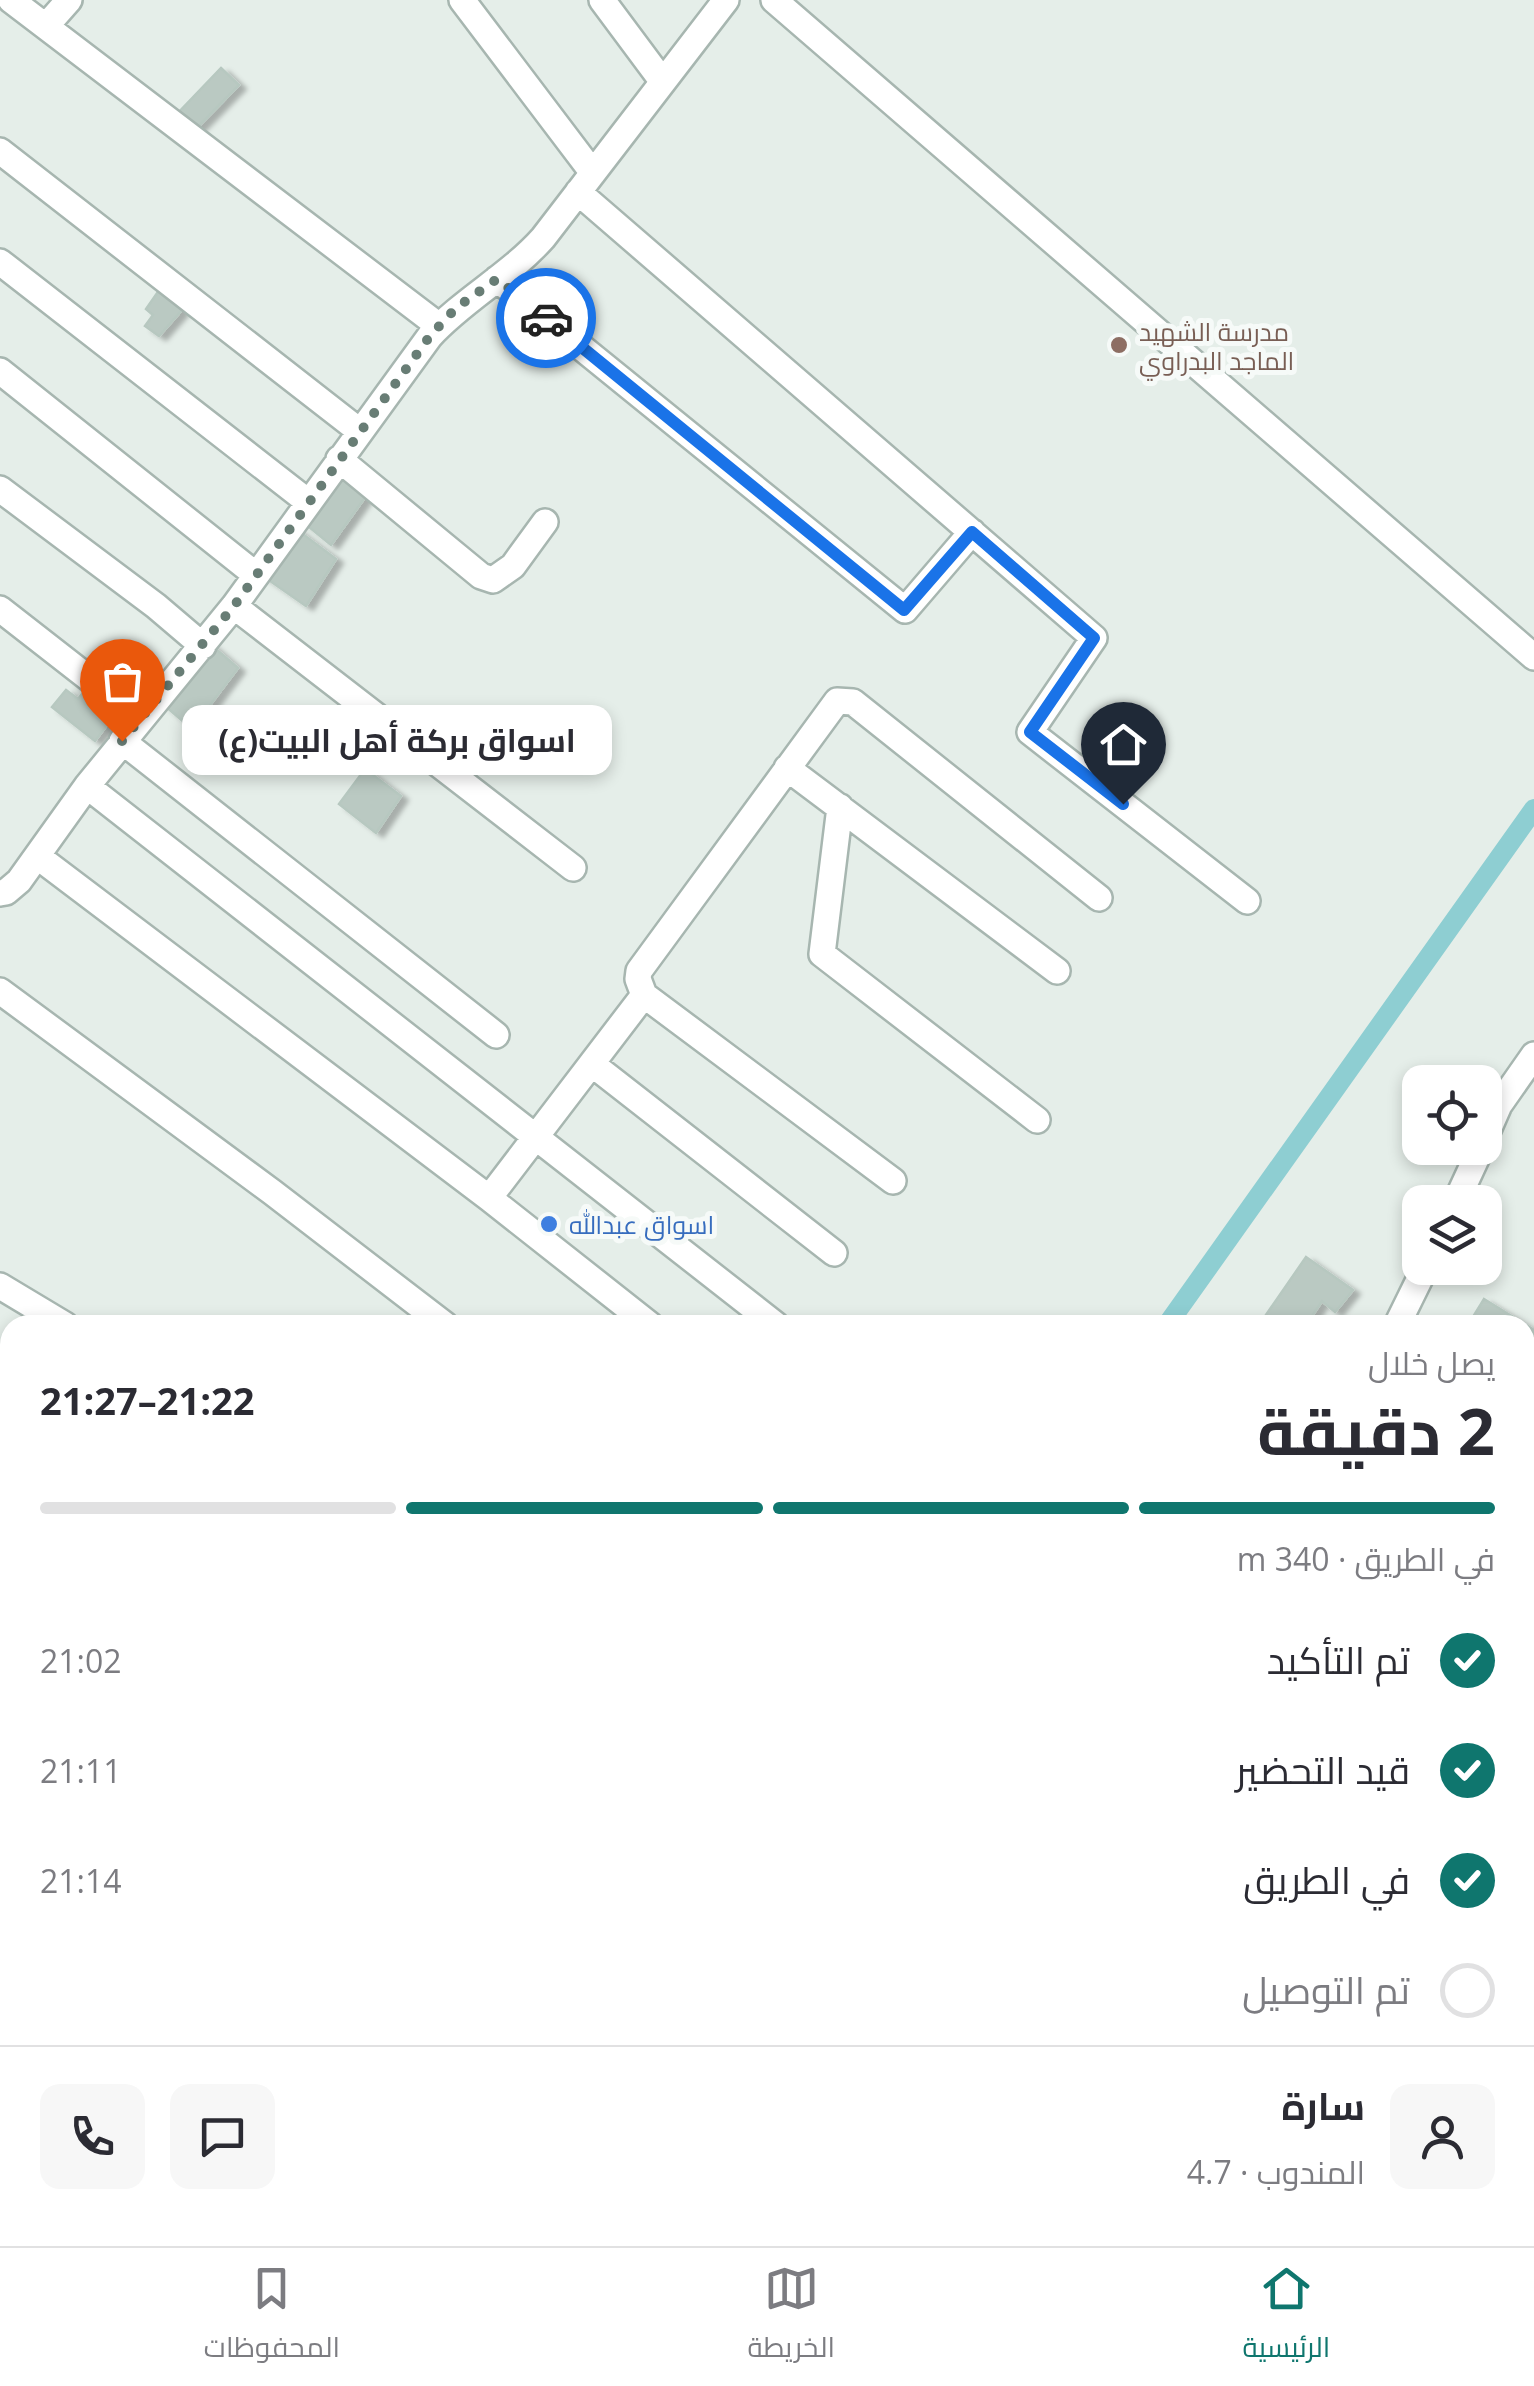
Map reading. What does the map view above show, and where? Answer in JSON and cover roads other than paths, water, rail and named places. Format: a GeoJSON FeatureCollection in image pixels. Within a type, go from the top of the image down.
{"type":"FeatureCollection","features":[{"type":"Feature","properties":{"kind":"street"},"geometry":{"type":"LineString","coordinates":[[11,0],[438,326]]}},
{"type":"Feature","properties":{"kind":"street"},"geometry":{"type":"LineString","coordinates":[[46,26],[68,0]]}},
{"type":"Feature","properties":{"kind":"street"},"geometry":{"type":"LineString","coordinates":[[462,0],[586,183],[1094,638],[1030,732],[1247,900]]}},
{"type":"Feature","properties":{"kind":"street"},"geometry":{"type":"LineString","coordinates":[[602,0],[663,82]]}},
{"type":"Feature","properties":{"kind":"street"},"geometry":{"type":"LineString","coordinates":[[0,893],[19,881],[122,741],[234,606],[438,326],[456,308],[522,262],[726,0]]}},
{"type":"Feature","properties":{"kind":"street"},"geometry":{"type":"LineString","coordinates":[[774,0],[1534,657]]}},
{"type":"Feature","properties":{"kind":"street"},"geometry":{"type":"LineString","coordinates":[[0,151],[354,426]]}},
{"type":"Feature","properties":{"kind":"street"},"geometry":{"type":"LineString","coordinates":[[0,262],[308,501]]}},
{"type":"Feature","properties":{"kind":"street"},"geometry":{"type":"LineString","coordinates":[[497,279],[904,610],[972,532]]}},
{"type":"Feature","properties":{"kind":"street"},"geometry":{"type":"LineString","coordinates":[[0,371],[256,574]]}},
{"type":"Feature","properties":{"kind":"street"},"geometry":{"type":"LineString","coordinates":[[339,459],[482,576],[493,580],[504,576],[513,566],[545,522]]}},
{"type":"Feature","properties":{"kind":"street"},"geometry":{"type":"LineString","coordinates":[[0,489],[202,646]]}},
{"type":"Feature","properties":{"kind":"street"},"geometry":{"type":"LineString","coordinates":[[234,606],[573,868]]}},
{"type":"Feature","properties":{"kind":"street"},"geometry":{"type":"LineString","coordinates":[[0,609],[141,719]]}},
{"type":"Feature","properties":{"kind":"street"},"geometry":{"type":"LineString","coordinates":[[893,1181],[644,995],[638,979],[639,971],[830,707],[837,701],[852,702],[1098,898]]}},
{"type":"Feature","properties":{"kind":"street"},"geometry":{"type":"LineString","coordinates":[[122,741],[496,1035]]}},
{"type":"Feature","properties":{"kind":"street"},"geometry":{"type":"LineString","coordinates":[[787,768],[1057,971]]}},
{"type":"Feature","properties":{"kind":"street"},"geometry":{"type":"LineString","coordinates":[[87,786],[763,1315]]}},
{"type":"Feature","properties":{"kind":"street"},"geometry":{"type":"LineString","coordinates":[[840,808],[822,954],[1037,1120]]}},
{"type":"Feature","properties":{"kind":"street"},"geometry":{"type":"LineString","coordinates":[[37,856],[490,1198],[637,1315]]}},
{"type":"Feature","properties":{"kind":"street"},"geometry":{"type":"LineString","coordinates":[[0,992],[432,1315]]}},
{"type":"Feature","properties":{"kind":"street"},"geometry":{"type":"LineString","coordinates":[[490,1198],[644,995]]}},
{"type":"Feature","properties":{"kind":"street"},"geometry":{"type":"LineString","coordinates":[[1502,1101],[1534,1055]]}},
{"type":"Feature","properties":{"kind":"street"},"geometry":{"type":"LineString","coordinates":[[592,1064],[834,1253]]}},
{"type":"Feature","properties":{"kind":"street"},"geometry":{"type":"LineString","coordinates":[[1402,1315],[1417,1285]]}},
{"type":"Feature","properties":{"kind":"street"},"geometry":{"type":"LineString","coordinates":[[0,1286],[48,1315]]}},
{"type":"Feature","properties":{"kind":"waterway"},"geometry":{"type":"LineString","coordinates":[[1174,1315],[1534,809]]}},
{"type":"Feature","properties":{"kind":"place","name":"مدرسة الشهيد الماجد البدراوي"},"geometry":{"type":"Point","coordinates":[1119,345]}},
{"type":"Feature","properties":{"kind":"place","name":"اسواق بركة أهل البيت(ع)"},"geometry":{"type":"Point","coordinates":[122,741]}},
{"type":"Feature","properties":{"kind":"place","name":"اسواق عبدالله"},"geometry":{"type":"Point","coordinates":[549,1224]}}]}
